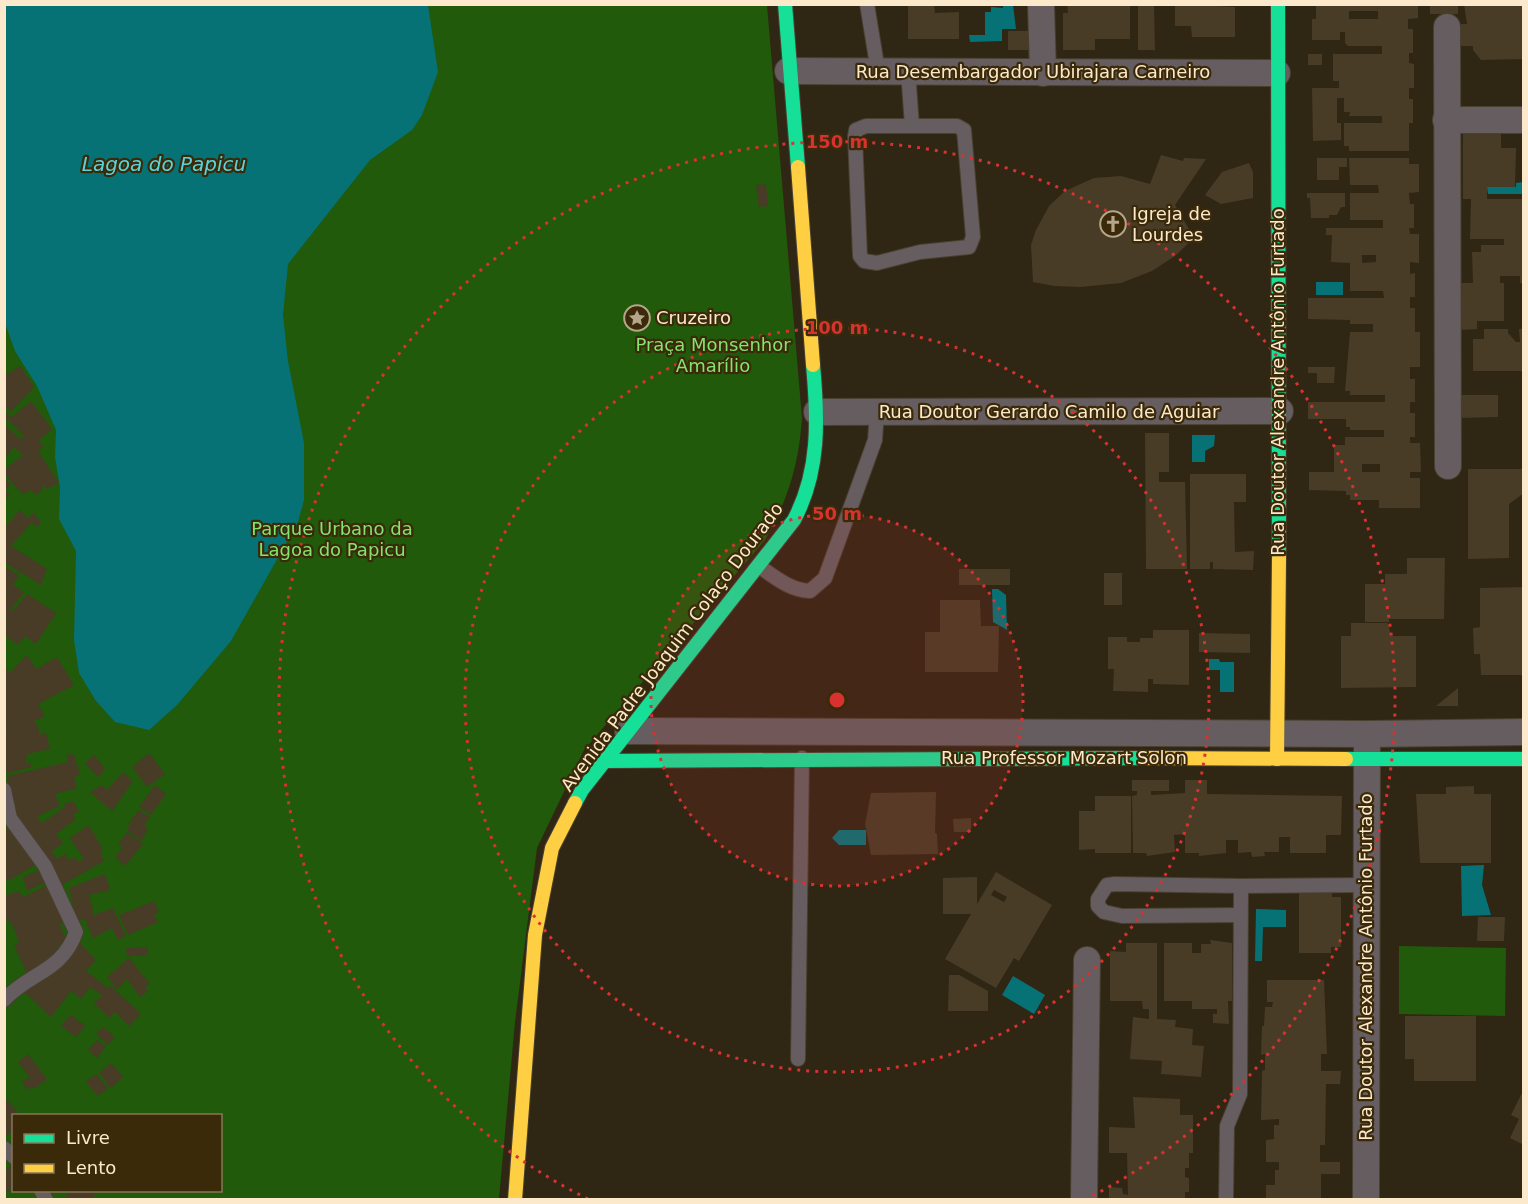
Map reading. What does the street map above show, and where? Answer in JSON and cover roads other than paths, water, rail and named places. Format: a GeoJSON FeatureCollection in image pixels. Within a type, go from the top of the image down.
{"type":"FeatureCollection","features":[{"type":"Feature","properties":{"kind":"street","name":"Avenida Padre Joaquim Colaço Dourado"},"geometry":{"type":"LineString","coordinates":[[515,1200],[539,905],[556,837],[582,790],[760,567],[794,520],[805,496],[814,459],[817,412],[788,71],[785,4]]}},
{"type":"Feature","properties":{"kind":"street"},"geometry":{"type":"LineString","coordinates":[[1041,4],[1043,73]]}},
{"type":"Feature","properties":{"kind":"street","name":"Rua Doutor Alexandre Antônio Furtado"},"geometry":{"type":"LineString","coordinates":[[1277,759],[1280,411],[1278,4]]}},
{"type":"Feature","properties":{"kind":"street"},"geometry":{"type":"LineString","coordinates":[[1447,27],[1448,465]]}},
{"type":"Feature","properties":{"kind":"street","name":"Rua Desembargador Ubirajara Carneiro"},"geometry":{"type":"LineString","coordinates":[[788,71],[1277,73]]}},
{"type":"Feature","properties":{"kind":"street"},"geometry":{"type":"LineString","coordinates":[[1446,120],[1524,120]]}},
{"type":"Feature","properties":{"kind":"street","name":"Rua Doutor Gerardo Camilo de Aguiar"},"geometry":{"type":"LineString","coordinates":[[817,412],[1280,411]]}},
{"type":"Feature","properties":{"kind":"street","name":"Rua Professor Mozart Solon"},"geometry":{"type":"LineString","coordinates":[[627,731],[1367,734],[1524,732]]}},
{"type":"Feature","properties":{"kind":"street","name":"Rua Doutor Alexandre Antônio Furtado"},"geometry":{"type":"LineString","coordinates":[[1366,1200],[1367,734]]}},
{"type":"Feature","properties":{"kind":"street","name":"Rua Professor Mozart Solon"},"geometry":{"type":"LineString","coordinates":[[604,761],[802,758],[1524,759]]}},
{"type":"Feature","properties":{"kind":"street"},"geometry":{"type":"LineString","coordinates":[[1084,1200],[1087,960]]}},
{"type":"Feature","properties":{"kind":"lane"},"geometry":{"type":"LineString","coordinates":[[867,4],[878,71]]}},
{"type":"Feature","properties":{"kind":"lane"},"geometry":{"type":"LineString","coordinates":[[908,71],[912,126]]}},
{"type":"Feature","properties":{"kind":"lane"},"geometry":{"type":"LineString","coordinates":[[866,126],[912,126],[957,126],[964,130],[972,243],[964,249],[920,252],[869,263],[860,256],[856,130],[866,126]]}},
{"type":"Feature","properties":{"kind":"lane"},"geometry":{"type":"LineString","coordinates":[[760,567],[799,590],[810,591],[825,578],[874,440],[877,412]]}},
{"type":"Feature","properties":{"kind":"lane"},"geometry":{"type":"LineString","coordinates":[[798,1059],[802,758]]}},
{"type":"Feature","properties":{"kind":"lane"},"geometry":{"type":"LineString","coordinates":[[4,790],[10,818],[45,866],[76,932],[72,944],[58,963],[44,970],[4,1000]]}},
{"type":"Feature","properties":{"kind":"lane"},"geometry":{"type":"LineString","coordinates":[[1240,915],[1122,916],[1104,912],[1098,906],[1098,899],[1107,885],[1115,884],[1366,885]]}},
{"type":"Feature","properties":{"kind":"lane"},"geometry":{"type":"LineString","coordinates":[[1226,1200],[1227,1126],[1240,1094],[1241,886]]}},
{"type":"Feature","properties":{"kind":"water","name":"Lagoa do Papicu"},"geometry":{"type":"Polygon","coordinates":[[[5,5],[428,5],[438,72],[422,115],[412,130],[370,160],[288,264],[283,315],[288,361],[304,443],[304,500],[298,522],[231,641],[177,705],[149,730],[115,722],[96,701],[79,673],[74,640],[76,551],[59,519],[60,487],[55,457],[56,430],[37,386],[15,351],[5,323],[5,5]]]}},
{"type":"Feature","properties":{"kind":"water"},"geometry":{"type":"Polygon","coordinates":[[[1003,5],[1013,5],[1016,29],[1002,29],[1002,41],[970,42],[969,35],[985,35],[985,12],[991,12],[991,7],[1003,8],[1003,5]]]}},
{"type":"Feature","properties":{"kind":"water"},"geometry":{"type":"Polygon","coordinates":[[[1523,182],[1523,194],[1488,194],[1487,187],[1516,187],[1516,183],[1523,182]]]}},
{"type":"Feature","properties":{"kind":"water"},"geometry":{"type":"Polygon","coordinates":[[[1316,282],[1343,282],[1343,295],[1316,295],[1316,282]]]}},
{"type":"Feature","properties":{"kind":"water"},"geometry":{"type":"Polygon","coordinates":[[[1192,435],[1215,435],[1214,446],[1205,451],[1205,462],[1192,462],[1192,435]]]}},
{"type":"Feature","properties":{"kind":"water"},"geometry":{"type":"Polygon","coordinates":[[[992,589],[998,589],[1006,595],[1007,630],[993,622],[992,589]]]}},
{"type":"Feature","properties":{"kind":"water"},"geometry":{"type":"Polygon","coordinates":[[[1209,659],[1234,662],[1234,692],[1220,692],[1220,670],[1209,670],[1209,659]]]}},
{"type":"Feature","properties":{"kind":"water"},"geometry":{"type":"Polygon","coordinates":[[[839,830],[866,830],[866,845],[839,845],[832,838],[839,830]]]}},
{"type":"Feature","properties":{"kind":"water"},"geometry":{"type":"Polygon","coordinates":[[[1484,865],[1482,885],[1491,915],[1462,916],[1461,866],[1484,865]]]}},
{"type":"Feature","properties":{"kind":"water"},"geometry":{"type":"Polygon","coordinates":[[[1256,909],[1286,910],[1286,927],[1263,927],[1262,961],[1255,961],[1256,909]]]}},
{"type":"Feature","properties":{"kind":"water"},"geometry":{"type":"Polygon","coordinates":[[[1013,976],[1045,995],[1034,1014],[1002,995],[1013,976]]]}},
{"type":"Feature","properties":{"kind":"place","name":"Igreja de Lourdes"},"geometry":{"type":"Point","coordinates":[1113,224]}},
{"type":"Feature","properties":{"kind":"place","name":"Cruzeiro"},"geometry":{"type":"Point","coordinates":[637,318]}},
{"type":"Feature","properties":{"kind":"park label","name":"Praça Monsenhor Amarílio"},"geometry":{"type":"Point","coordinates":[713,355]}},
{"type":"Feature","properties":{"kind":"park label","name":"Parque Urbano da Lagoa do Papicu"},"geometry":{"type":"Point","coordinates":[332,539]}}]}
